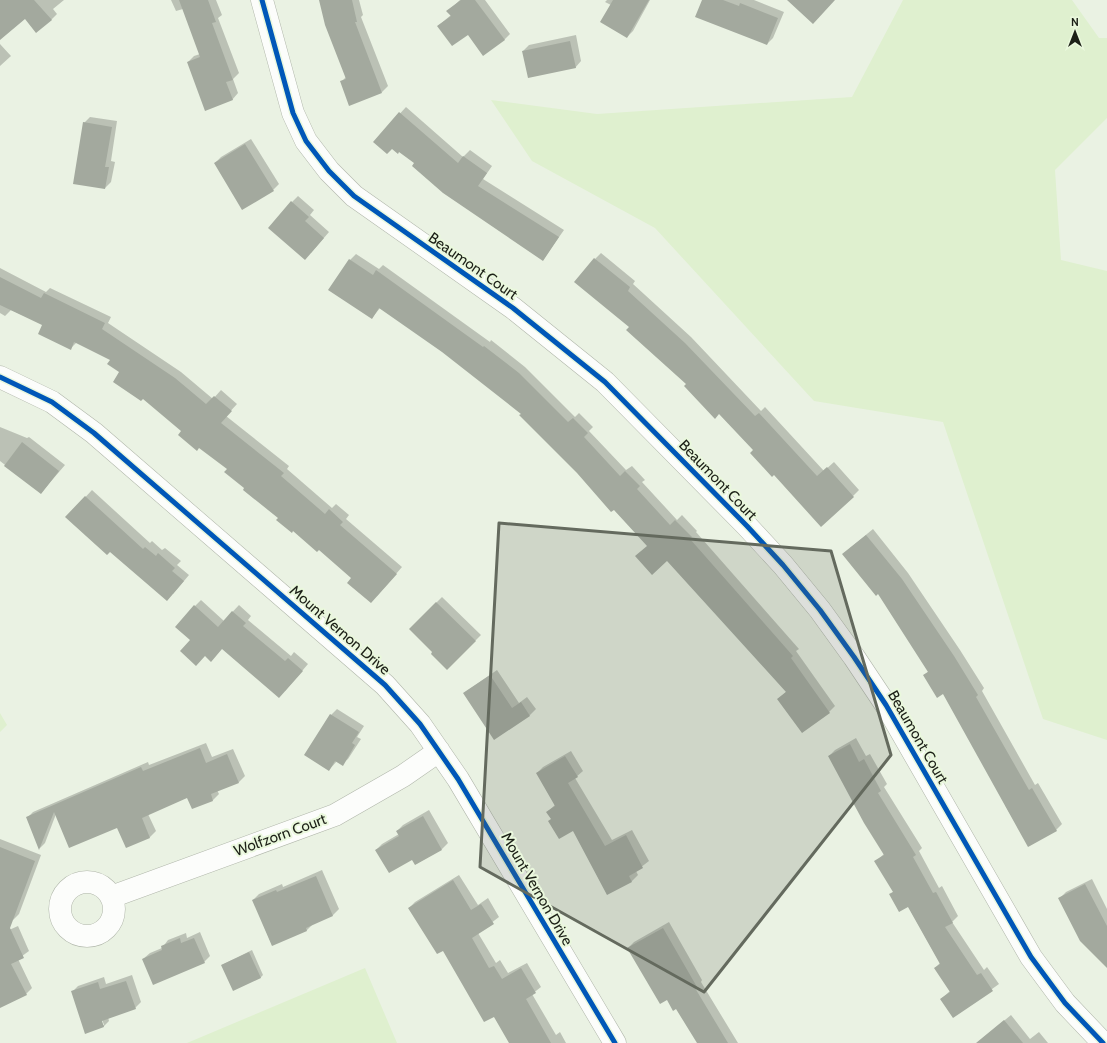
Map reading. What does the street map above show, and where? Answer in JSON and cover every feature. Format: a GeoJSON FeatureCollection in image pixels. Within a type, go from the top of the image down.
{"type":"FeatureCollection","features":[{"type":"Feature","properties":{"kind":"street","name":"Beaumont Court"},"geometry":{"type":"LineString","coordinates":[[262,0],[293,113],[306,141],[329,171],[354,196],[513,308],[605,382],[747,526],[783,565],[842,639],[886,705],[1031,957],[1065,1003],[1103,1043]]}},
{"type":"Feature","properties":{"kind":"street","name":"Mount Vernon Drive"},"geometry":{"type":"LineString","coordinates":[[0,377],[52,402],[94,433],[385,686],[420,724],[458,779],[615,1043]]}},
{"type":"Feature","properties":{"kind":"street","name":"Wolfzorn Court"},"geometry":{"type":"LineString","coordinates":[[111,897],[335,814],[403,776],[438,751]]}},
{"type":"Feature","properties":{"kind":"highlighted area"},"geometry":{"type":"Polygon","coordinates":[[[499,523],[831,551],[891,755],[704,992],[480,867],[499,523]]]}},
{"type":"Feature","properties":{"kind":"green space"},"geometry":{"type":"Polygon","coordinates":[[[903,0],[1072,0],[1099,38],[1107,38],[1107,118],[1055,170],[1061,260],[1107,271],[1107,740],[1043,719],[943,422],[814,401],[655,228],[532,161],[491,100],[597,114],[852,97],[903,0]]]}},
{"type":"Feature","properties":{"kind":"green space"},"geometry":{"type":"Polygon","coordinates":[[[0,713],[7,725],[0,732],[0,713]]]}},
{"type":"Feature","properties":{"kind":"green space"},"geometry":{"type":"Polygon","coordinates":[[[365,968],[397,1043],[187,1043],[365,968]]]}},
{"type":"Feature","properties":{"kind":"building"},"geometry":{"type":"Polygon","coordinates":[[[0,0],[34,0],[52,20],[36,33],[25,19],[0,40],[0,0]]]}},
{"type":"Feature","properties":{"kind":"building"},"geometry":{"type":"Polygon","coordinates":[[[179,0],[208,0],[216,22],[212,23],[233,80],[226,82],[233,100],[205,111],[187,62],[200,57],[179,0]]]}},
{"type":"Feature","properties":{"kind":"building"},"geometry":{"type":"Polygon","coordinates":[[[319,0],[352,0],[357,22],[355,22],[382,93],[349,106],[340,81],[346,79],[325,25],[319,0]]]}},
{"type":"Feature","properties":{"kind":"building"},"geometry":{"type":"Polygon","coordinates":[[[461,0],[475,0],[505,40],[483,56],[468,35],[452,46],[437,26],[451,16],[446,11],[461,0]]]}},
{"type":"Feature","properties":{"kind":"building"},"geometry":{"type":"Polygon","coordinates":[[[613,0],[649,0],[627,38],[600,22],[613,0]]]}},
{"type":"Feature","properties":{"kind":"building"},"geometry":{"type":"Polygon","coordinates":[[[702,0],[723,0],[739,6],[740,3],[778,18],[767,45],[695,17],[702,0]]]}},
{"type":"Feature","properties":{"kind":"building"},"geometry":{"type":"Polygon","coordinates":[[[787,0],[835,0],[813,24],[787,0]]]}},
{"type":"Feature","properties":{"kind":"building"},"geometry":{"type":"Polygon","coordinates":[[[570,41],[576,68],[528,78],[522,51],[570,41]]]}},
{"type":"Feature","properties":{"kind":"building"},"geometry":{"type":"Polygon","coordinates":[[[399,112],[458,163],[463,156],[487,173],[478,186],[559,237],[543,261],[443,193],[412,166],[414,163],[399,152],[398,154],[392,149],[387,154],[373,142],[399,112]]]}},
{"type":"Feature","properties":{"kind":"building"},"geometry":{"type":"Polygon","coordinates":[[[83,122],[112,127],[105,167],[109,167],[105,189],[73,184],[83,122]]]}},
{"type":"Feature","properties":{"kind":"building"},"geometry":{"type":"Polygon","coordinates":[[[245,144],[274,191],[242,210],[214,163],[245,144]]]}},
{"type":"Feature","properties":{"kind":"building"},"geometry":{"type":"Polygon","coordinates":[[[291,201],[309,217],[305,221],[324,238],[305,260],[268,228],[291,201]]]}},
{"type":"Feature","properties":{"kind":"building"},"geometry":{"type":"Polygon","coordinates":[[[594,258],[630,287],[628,291],[685,343],[755,416],[759,413],[817,476],[827,467],[854,497],[821,527],[774,475],[772,477],[750,453],[753,450],[719,414],[715,419],[684,386],[686,384],[626,330],[629,327],[574,282],[594,258]]]}},
{"type":"Feature","properties":{"kind":"building"},"geometry":{"type":"Polygon","coordinates":[[[349,259],[373,275],[376,270],[483,347],[484,346],[519,373],[568,422],[573,418],[588,433],[584,437],[620,476],[625,471],[640,486],[637,489],[670,525],[675,520],[692,537],[690,539],[793,656],[791,658],[830,713],[802,733],[777,699],[786,692],[667,561],[652,575],[635,556],[647,546],[614,510],[611,512],[577,473],[519,415],[521,414],[442,352],[379,308],[372,319],[328,290],[349,259]]]}},
{"type":"Feature","properties":{"kind":"building"},"geometry":{"type":"Polygon","coordinates":[[[0,277],[41,298],[44,293],[105,323],[102,329],[175,378],[206,404],[214,396],[232,411],[221,423],[284,473],[281,476],[325,514],[329,509],[343,522],[340,525],[397,574],[371,603],[347,583],[351,578],[319,550],[317,552],[293,531],[292,533],[276,520],[278,518],[243,490],[244,488],[224,472],[227,469],[199,448],[197,451],[178,435],[181,431],[143,399],[141,401],[113,382],[119,372],[107,364],[110,360],[74,342],[71,350],[38,334],[42,325],[0,305],[0,277]]]}},
{"type":"Feature","properties":{"kind":"building"},"geometry":{"type":"Polygon","coordinates":[[[22,442],[59,471],[41,494],[4,466],[22,442]]]}},
{"type":"Feature","properties":{"kind":"building"},"geometry":{"type":"Polygon","coordinates":[[[85,496],[143,549],[145,547],[156,556],[158,553],[175,568],[172,571],[184,581],[167,601],[110,552],[107,555],[65,517],[85,496]]]}},
{"type":"Feature","properties":{"kind":"building"},"geometry":{"type":"Polygon","coordinates":[[[866,535],[902,579],[954,656],[978,695],[976,697],[1029,790],[1032,788],[1057,831],[1028,847],[943,694],[937,698],[923,675],[928,672],[878,594],[876,596],[842,554],[866,535]]]}},
{"type":"Feature","properties":{"kind":"building"},"geometry":{"type":"Polygon","coordinates":[[[436,602],[476,641],[447,670],[431,654],[432,652],[409,629],[436,602]]]}},
{"type":"Feature","properties":{"kind":"building"},"geometry":{"type":"Polygon","coordinates":[[[194,605],[218,627],[232,611],[246,623],[243,626],[285,661],[288,658],[303,671],[279,698],[222,649],[211,662],[205,656],[196,666],[180,651],[190,640],[175,627],[194,605]]]}},
{"type":"Feature","properties":{"kind":"building"},"geometry":{"type":"Polygon","coordinates":[[[490,675],[512,708],[521,702],[530,716],[494,740],[463,693],[490,675]]]}},
{"type":"Feature","properties":{"kind":"building"},"geometry":{"type":"Polygon","coordinates":[[[330,714],[359,732],[352,743],[355,745],[343,766],[335,761],[329,771],[304,755],[330,714]]]}},
{"type":"Feature","properties":{"kind":"building"},"geometry":{"type":"Polygon","coordinates":[[[850,744],[859,762],[864,759],[881,791],[878,793],[916,855],[913,857],[933,893],[936,892],[953,923],[945,927],[977,975],[981,973],[993,991],[953,1018],[940,999],[950,992],[934,968],[940,964],[908,907],[899,912],[889,894],[893,892],[874,861],[884,855],[864,823],[828,756],[850,744]]]}},
{"type":"Feature","properties":{"kind":"building"},"geometry":{"type":"Polygon","coordinates":[[[200,748],[206,763],[227,754],[239,783],[211,794],[213,801],[192,809],[187,798],[142,818],[150,838],[126,848],[117,828],[69,848],[54,812],[39,850],[26,817],[141,767],[143,771],[200,748]]]}},
{"type":"Feature","properties":{"kind":"building"},"geometry":{"type":"Polygon","coordinates":[[[565,756],[578,777],[568,783],[605,846],[626,835],[643,868],[629,876],[632,882],[607,895],[573,831],[559,839],[548,821],[551,819],[546,812],[555,806],[536,773],[565,756]]]}},
{"type":"Feature","properties":{"kind":"building"},"geometry":{"type":"Polygon","coordinates":[[[423,816],[442,850],[415,865],[412,860],[389,873],[375,850],[399,836],[396,831],[423,816]]]}},
{"type":"Feature","properties":{"kind":"building"},"geometry":{"type":"Polygon","coordinates":[[[0,847],[35,861],[10,928],[24,958],[11,964],[27,995],[0,1008],[0,847]]]}},
{"type":"Feature","properties":{"kind":"building"},"geometry":{"type":"Polygon","coordinates":[[[316,876],[333,916],[306,928],[307,931],[272,946],[252,900],[276,890],[277,892],[316,876]]]}},
{"type":"Feature","properties":{"kind":"building"},"geometry":{"type":"Polygon","coordinates":[[[453,880],[471,910],[481,904],[494,924],[472,938],[489,968],[494,966],[502,979],[521,968],[536,993],[526,999],[551,1043],[509,1043],[494,1017],[484,1022],[443,951],[437,954],[408,908],[453,880]]]}},
{"type":"Feature","properties":{"kind":"building"},"geometry":{"type":"Polygon","coordinates":[[[1085,884],[1107,926],[1107,968],[1080,941],[1058,898],[1085,884]]]}},
{"type":"Feature","properties":{"kind":"building"},"geometry":{"type":"Polygon","coordinates":[[[663,928],[697,987],[695,988],[728,1043],[697,1043],[676,1009],[673,1011],[667,1000],[660,1004],[627,948],[663,928]]]}},
{"type":"Feature","properties":{"kind":"building"},"geometry":{"type":"Polygon","coordinates":[[[180,938],[181,943],[194,938],[205,963],[153,985],[142,959],[162,950],[161,946],[180,938]]]}},
{"type":"Feature","properties":{"kind":"building"},"geometry":{"type":"Polygon","coordinates":[[[249,952],[261,978],[233,991],[221,965],[249,952]]]}},
{"type":"Feature","properties":{"kind":"building"},"geometry":{"type":"Polygon","coordinates":[[[126,981],[136,1009],[102,1021],[104,1027],[85,1034],[71,991],[98,982],[100,989],[126,981]]]}},
{"type":"Feature","properties":{"kind":"building"},"geometry":{"type":"Polygon","coordinates":[[[1004,1020],[1023,1043],[976,1043],[1004,1020]]]}},
{"type":"Feature","properties":{"kind":"cycle path"},"geometry":{"type":"LineString","coordinates":[[262,0],[293,113],[306,141],[329,171],[354,196],[513,308],[605,382],[747,526],[783,565],[820,610],[886,705],[1031,957],[1065,1003],[1103,1043]]}},
{"type":"Feature","properties":{"kind":"cycle path"},"geometry":{"type":"LineString","coordinates":[[0,377],[52,402],[94,433],[385,685],[420,724],[458,779],[615,1043]]}}]}
